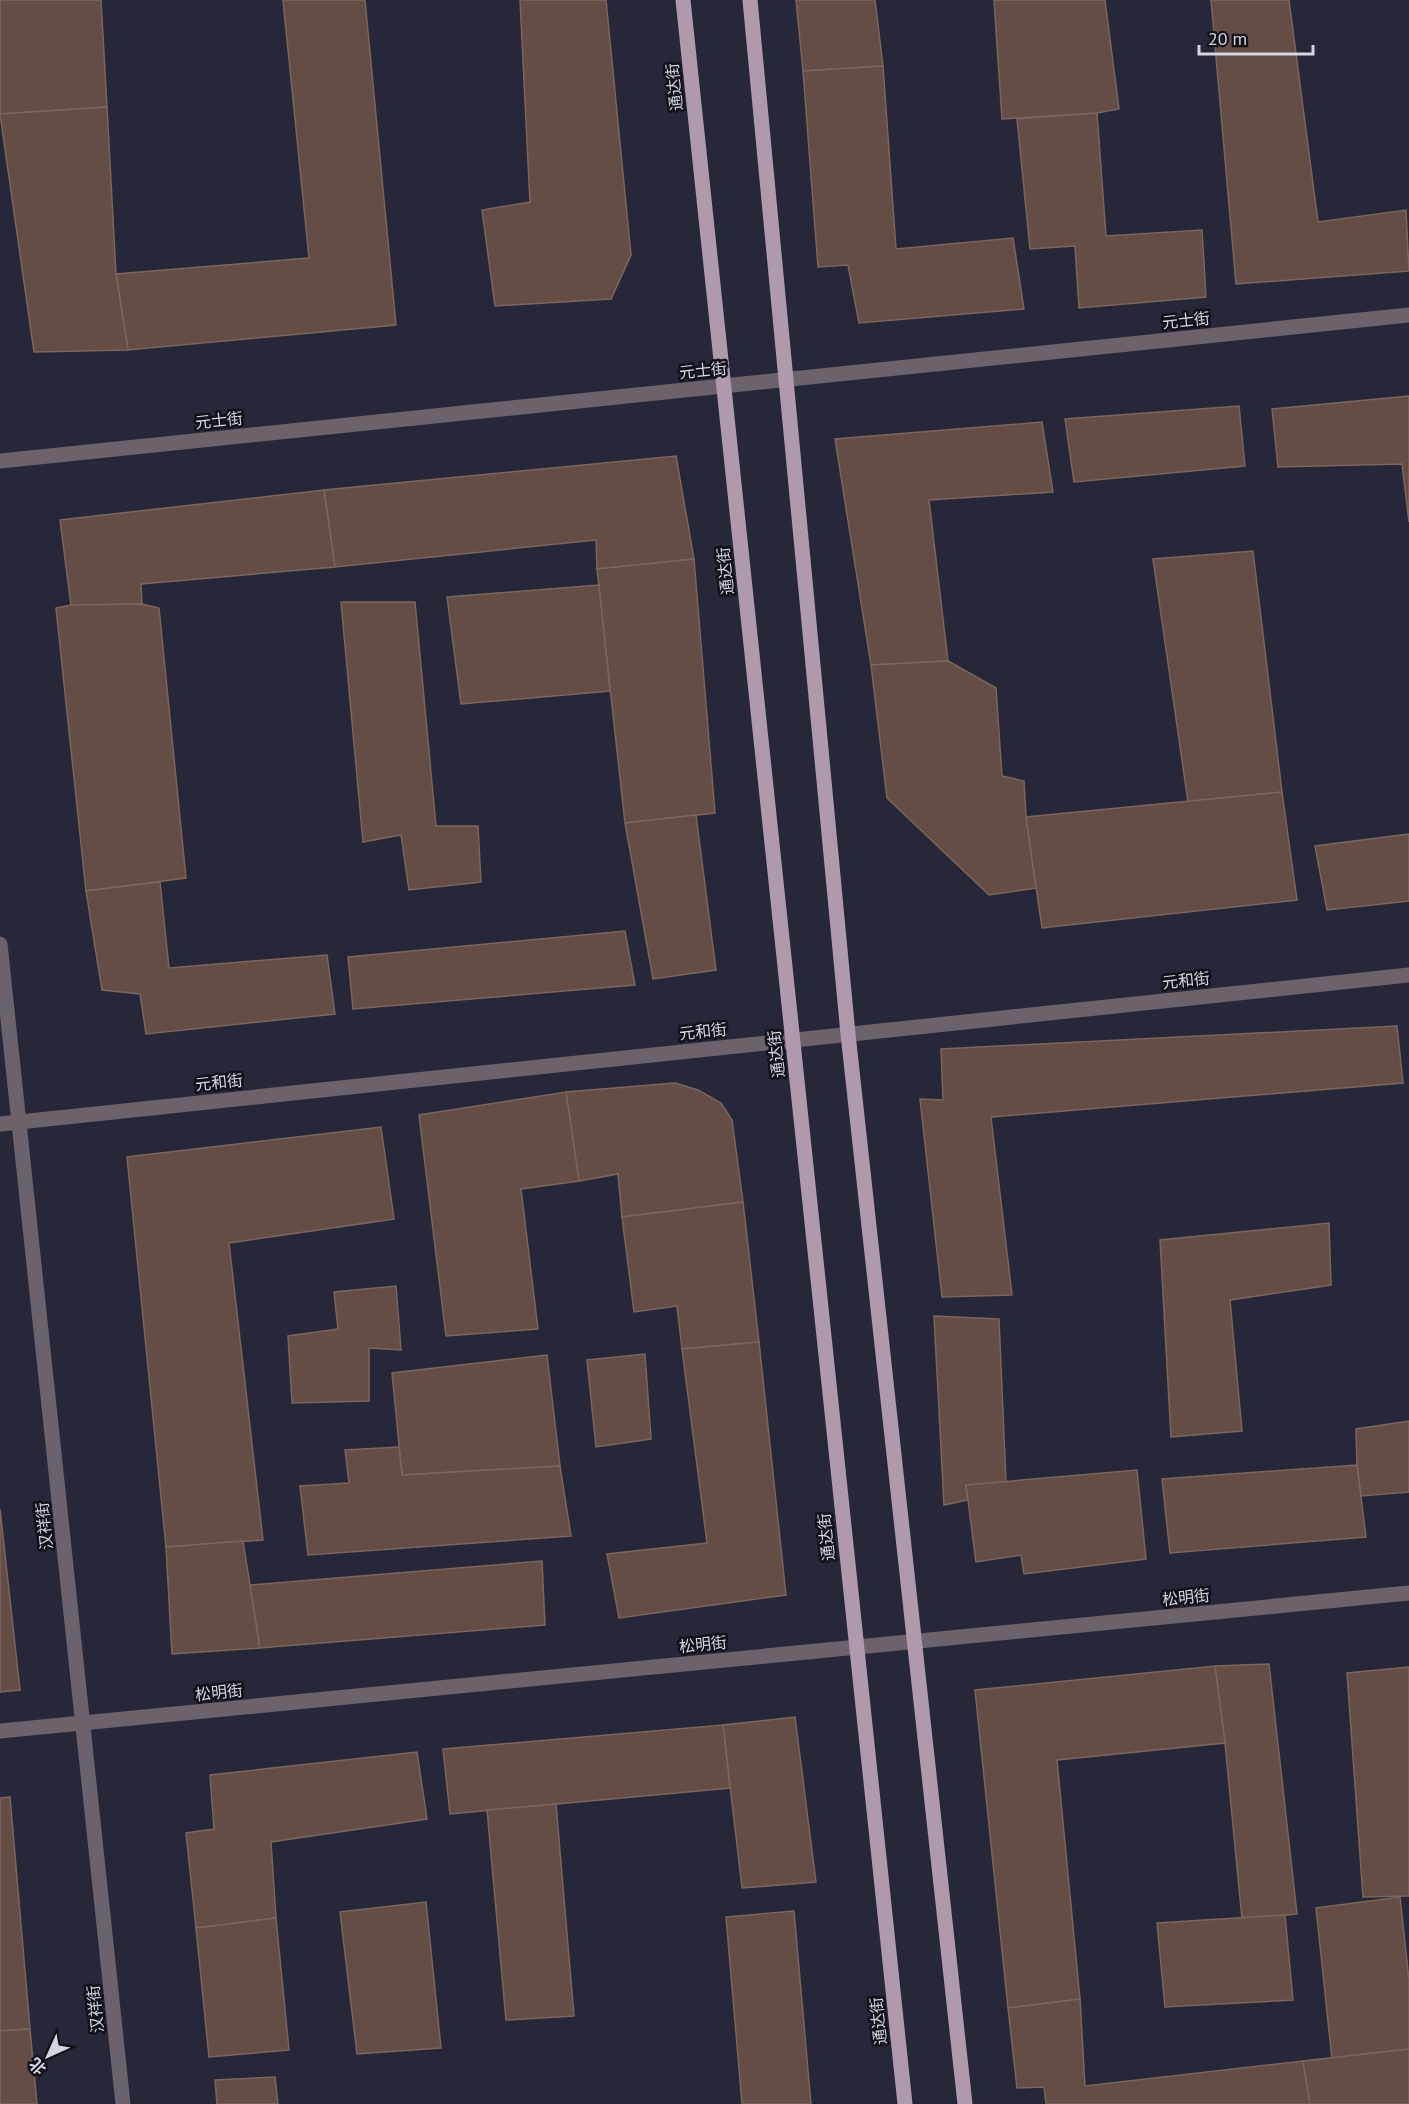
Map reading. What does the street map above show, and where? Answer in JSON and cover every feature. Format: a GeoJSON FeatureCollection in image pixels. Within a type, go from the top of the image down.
{"type":"FeatureCollection","features":[{"type":"Feature","properties":{"kind":"main road","name":"通达街"},"geometry":{"type":"LineString","coordinates":[[683,0],[905,2104]]}},
{"type":"Feature","properties":{"kind":"main road"},"geometry":{"type":"LineString","coordinates":[[750,0],[848,1034],[965,2104]]}},
{"type":"Feature","properties":{"kind":"street","name":"元士街"},"geometry":{"type":"LineString","coordinates":[[0,461],[1409,315]]}},
{"type":"Feature","properties":{"kind":"street","name":"汉祥街"},"geometry":{"type":"LineString","coordinates":[[0,945],[123,2104]]}},
{"type":"Feature","properties":{"kind":"street","name":"元和街"},"geometry":{"type":"LineString","coordinates":[[0,1124],[1409,975]]}},
{"type":"Feature","properties":{"kind":"street","name":"松明街"},"geometry":{"type":"LineString","coordinates":[[0,1731],[1409,1593]]}},
{"type":"Feature","properties":{"kind":"building"},"geometry":{"type":"Polygon","coordinates":[[[0,0],[101,0],[107,107],[0,114],[0,0]]]}},
{"type":"Feature","properties":{"kind":"building"},"geometry":{"type":"Polygon","coordinates":[[[283,0],[365,0],[396,325],[128,350],[116,274],[309,258],[283,0]]]}},
{"type":"Feature","properties":{"kind":"building"},"geometry":{"type":"Polygon","coordinates":[[[520,0],[606,0],[631,255],[611,299],[495,306],[482,210],[530,202],[520,0]]]}},
{"type":"Feature","properties":{"kind":"building"},"geometry":{"type":"Polygon","coordinates":[[[796,0],[875,0],[883,66],[803,71],[796,0]]]}},
{"type":"Feature","properties":{"kind":"building"},"geometry":{"type":"Polygon","coordinates":[[[994,0],[1105,0],[1119,109],[1097,113],[1002,119],[994,0]]]}},
{"type":"Feature","properties":{"kind":"building"},"geometry":{"type":"Polygon","coordinates":[[[1211,0],[1289,0],[1318,222],[1406,210],[1409,271],[1236,284],[1211,0]]]}},
{"type":"Feature","properties":{"kind":"building"},"geometry":{"type":"Polygon","coordinates":[[[883,66],[896,249],[1013,238],[1024,309],[859,323],[848,265],[818,267],[803,71],[883,66]]]}},
{"type":"Feature","properties":{"kind":"building"},"geometry":{"type":"Polygon","coordinates":[[[107,107],[116,274],[128,350],[34,352],[0,114],[107,107]]]}},
{"type":"Feature","properties":{"kind":"building"},"geometry":{"type":"Polygon","coordinates":[[[1097,113],[1106,236],[1202,230],[1206,297],[1079,308],[1075,246],[1030,249],[1017,119],[1097,113]]]}},
{"type":"Feature","properties":{"kind":"building"},"geometry":{"type":"Polygon","coordinates":[[[1409,396],[1409,522],[1402,464],[1278,467],[1272,409],[1409,396]]]}},
{"type":"Feature","properties":{"kind":"building"},"geometry":{"type":"Polygon","coordinates":[[[1239,406],[1245,466],[1074,482],[1065,419],[1239,406]]]}},
{"type":"Feature","properties":{"kind":"building"},"geometry":{"type":"Polygon","coordinates":[[[1042,422],[1053,492],[929,500],[948,661],[871,665],[835,439],[1042,422]]]}},
{"type":"Feature","properties":{"kind":"building"},"geometry":{"type":"Polygon","coordinates":[[[676,456],[694,559],[597,569],[596,540],[335,567],[324,490],[676,456]]]}},
{"type":"Feature","properties":{"kind":"building"},"geometry":{"type":"Polygon","coordinates":[[[324,490],[335,567],[141,584],[142,604],[71,605],[60,520],[324,490]]]}},
{"type":"Feature","properties":{"kind":"building"},"geometry":{"type":"Polygon","coordinates":[[[1253,551],[1282,792],[1188,802],[1153,559],[1253,551]]]}},
{"type":"Feature","properties":{"kind":"building"},"geometry":{"type":"Polygon","coordinates":[[[694,559],[715,813],[625,823],[597,569],[694,559]]]}},
{"type":"Feature","properties":{"kind":"building"},"geometry":{"type":"Polygon","coordinates":[[[599,585],[610,691],[461,704],[447,597],[599,585]]]}},
{"type":"Feature","properties":{"kind":"building"},"geometry":{"type":"Polygon","coordinates":[[[341,602],[415,602],[436,826],[478,826],[481,882],[409,890],[401,835],[363,842],[341,602]]]}},
{"type":"Feature","properties":{"kind":"building"},"geometry":{"type":"Polygon","coordinates":[[[142,604],[159,608],[186,878],[86,891],[56,608],[71,605],[142,604]]]}},
{"type":"Feature","properties":{"kind":"building"},"geometry":{"type":"Polygon","coordinates":[[[948,661],[996,688],[1002,776],[1024,781],[1026,817],[1036,888],[989,895],[887,798],[871,665],[948,661]]]}},
{"type":"Feature","properties":{"kind":"building"},"geometry":{"type":"Polygon","coordinates":[[[1282,792],[1297,900],[1042,928],[1026,817],[1282,792]]]}},
{"type":"Feature","properties":{"kind":"building"},"geometry":{"type":"Polygon","coordinates":[[[696,815],[716,970],[653,979],[625,823],[696,815]]]}},
{"type":"Feature","properties":{"kind":"building"},"geometry":{"type":"Polygon","coordinates":[[[1409,834],[1409,901],[1327,910],[1315,846],[1409,834]]]}},
{"type":"Feature","properties":{"kind":"building"},"geometry":{"type":"Polygon","coordinates":[[[160,882],[169,968],[327,955],[335,1014],[146,1034],[140,994],[102,990],[86,891],[160,882]]]}},
{"type":"Feature","properties":{"kind":"building"},"geometry":{"type":"Polygon","coordinates":[[[625,931],[635,985],[353,1009],[348,957],[625,931]]]}},
{"type":"Feature","properties":{"kind":"building"},"geometry":{"type":"Polygon","coordinates":[[[1397,1026],[1403,1083],[991,1117],[1012,1295],[942,1297],[920,1099],[943,1100],[941,1049],[1397,1026]]]}},
{"type":"Feature","properties":{"kind":"building"},"geometry":{"type":"Polygon","coordinates":[[[675,1083],[698,1090],[721,1103],[732,1120],[743,1202],[622,1217],[618,1174],[579,1181],[566,1092],[675,1083]]]}},
{"type":"Feature","properties":{"kind":"building"},"geometry":{"type":"Polygon","coordinates":[[[566,1092],[579,1181],[521,1189],[538,1329],[446,1336],[419,1115],[566,1092]]]}},
{"type":"Feature","properties":{"kind":"building"},"geometry":{"type":"Polygon","coordinates":[[[381,1127],[394,1219],[229,1243],[263,1540],[166,1547],[127,1157],[381,1127]]]}},
{"type":"Feature","properties":{"kind":"building"},"geometry":{"type":"Polygon","coordinates":[[[743,1202],[759,1342],[682,1349],[677,1306],[634,1312],[622,1217],[743,1202]]]}},
{"type":"Feature","properties":{"kind":"building"},"geometry":{"type":"Polygon","coordinates":[[[1329,1223],[1331,1285],[1230,1300],[1242,1431],[1171,1437],[1160,1240],[1329,1223]]]}},
{"type":"Feature","properties":{"kind":"building"},"geometry":{"type":"Polygon","coordinates":[[[396,1286],[401,1350],[369,1348],[369,1401],[292,1403],[288,1336],[338,1329],[334,1292],[396,1286]]]}},
{"type":"Feature","properties":{"kind":"building"},"geometry":{"type":"Polygon","coordinates":[[[934,1316],[999,1319],[1006,1482],[966,1485],[968,1500],[944,1505],[934,1316]]]}},
{"type":"Feature","properties":{"kind":"building"},"geometry":{"type":"Polygon","coordinates":[[[759,1342],[786,1595],[619,1618],[607,1554],[707,1543],[682,1349],[759,1342]]]}},
{"type":"Feature","properties":{"kind":"building"},"geometry":{"type":"Polygon","coordinates":[[[645,1354],[651,1439],[596,1447],[587,1360],[645,1354]]]}},
{"type":"Feature","properties":{"kind":"building"},"geometry":{"type":"Polygon","coordinates":[[[547,1355],[560,1466],[402,1475],[392,1373],[547,1355]]]}},
{"type":"Feature","properties":{"kind":"building"},"geometry":{"type":"Polygon","coordinates":[[[1409,1421],[1409,1492],[1361,1496],[1356,1429],[1409,1421]]]}},
{"type":"Feature","properties":{"kind":"building"},"geometry":{"type":"Polygon","coordinates":[[[399,1447],[402,1475],[560,1466],[571,1536],[308,1555],[300,1486],[349,1483],[345,1450],[399,1447]]]}},
{"type":"Feature","properties":{"kind":"building"},"geometry":{"type":"Polygon","coordinates":[[[1357,1465],[1366,1537],[1170,1553],[1162,1479],[1357,1465]]]}},
{"type":"Feature","properties":{"kind":"building"},"geometry":{"type":"Polygon","coordinates":[[[1137,1470],[1146,1559],[1024,1574],[1021,1555],[976,1562],[966,1485],[1137,1470]]]}},
{"type":"Feature","properties":{"kind":"building"},"geometry":{"type":"Polygon","coordinates":[[[0,1509],[20,1690],[0,1692],[0,1509]]]}},
{"type":"Feature","properties":{"kind":"building"},"geometry":{"type":"Polygon","coordinates":[[[243,1541],[260,1648],[172,1654],[166,1547],[243,1541]]]}},
{"type":"Feature","properties":{"kind":"building"},"geometry":{"type":"Polygon","coordinates":[[[542,1561],[545,1625],[260,1648],[250,1585],[542,1561]]]}},
{"type":"Feature","properties":{"kind":"building"},"geometry":{"type":"Polygon","coordinates":[[[1269,1664],[1297,1914],[1242,1919],[1215,1666],[1269,1664]]]}},
{"type":"Feature","properties":{"kind":"building"},"geometry":{"type":"Polygon","coordinates":[[[1215,1666],[1225,1743],[1057,1760],[1080,1999],[1008,2008],[975,1690],[1215,1666]]]}},
{"type":"Feature","properties":{"kind":"building"},"geometry":{"type":"Polygon","coordinates":[[[1409,1667],[1409,1896],[1363,1897],[1347,1673],[1409,1667]]]}},
{"type":"Feature","properties":{"kind":"building"},"geometry":{"type":"Polygon","coordinates":[[[795,1717],[816,1882],[742,1888],[723,1725],[795,1717]]]}},
{"type":"Feature","properties":{"kind":"building"},"geometry":{"type":"Polygon","coordinates":[[[723,1725],[730,1788],[450,1814],[443,1749],[723,1725]]]}},
{"type":"Feature","properties":{"kind":"building"},"geometry":{"type":"Polygon","coordinates":[[[417,1752],[427,1819],[271,1842],[276,1918],[196,1928],[186,1833],[214,1829],[210,1775],[417,1752]]]}},
{"type":"Feature","properties":{"kind":"building"},"geometry":{"type":"Polygon","coordinates":[[[10,1797],[30,2029],[0,2031],[0,1798],[10,1797]]]}},
{"type":"Feature","properties":{"kind":"building"},"geometry":{"type":"Polygon","coordinates":[[[556,1804],[574,2016],[506,2020],[487,1810],[556,1804]]]}},
{"type":"Feature","properties":{"kind":"building"},"geometry":{"type":"Polygon","coordinates":[[[1400,1897],[1409,1980],[1409,2049],[1332,2059],[1316,1908],[1400,1897]]]}},
{"type":"Feature","properties":{"kind":"building"},"geometry":{"type":"Polygon","coordinates":[[[426,1902],[441,2048],[357,2054],[340,1912],[426,1902]]]}},
{"type":"Feature","properties":{"kind":"building"},"geometry":{"type":"Polygon","coordinates":[[[794,1911],[811,2104],[742,2104],[726,1917],[794,1911]]]}},
{"type":"Feature","properties":{"kind":"building"},"geometry":{"type":"Polygon","coordinates":[[[1285,1915],[1293,2000],[1165,2007],[1157,1923],[1285,1915]]]}},
{"type":"Feature","properties":{"kind":"building"},"geometry":{"type":"Polygon","coordinates":[[[276,1918],[289,2050],[209,2057],[196,1928],[276,1918]]]}},
{"type":"Feature","properties":{"kind":"building"},"geometry":{"type":"Polygon","coordinates":[[[1080,1999],[1085,2086],[1303,2061],[1310,2104],[1046,2104],[1044,2087],[1017,2088],[1008,2008],[1080,1999]]]}},
{"type":"Feature","properties":{"kind":"building"},"geometry":{"type":"Polygon","coordinates":[[[30,2029],[37,2104],[0,2104],[0,2031],[30,2029]]]}},
{"type":"Feature","properties":{"kind":"building"},"geometry":{"type":"Polygon","coordinates":[[[1409,2049],[1409,2104],[1310,2104],[1303,2061],[1409,2049]]]}},
{"type":"Feature","properties":{"kind":"building"},"geometry":{"type":"Polygon","coordinates":[[[275,2077],[278,2104],[217,2104],[215,2080],[275,2077]]]}}]}
